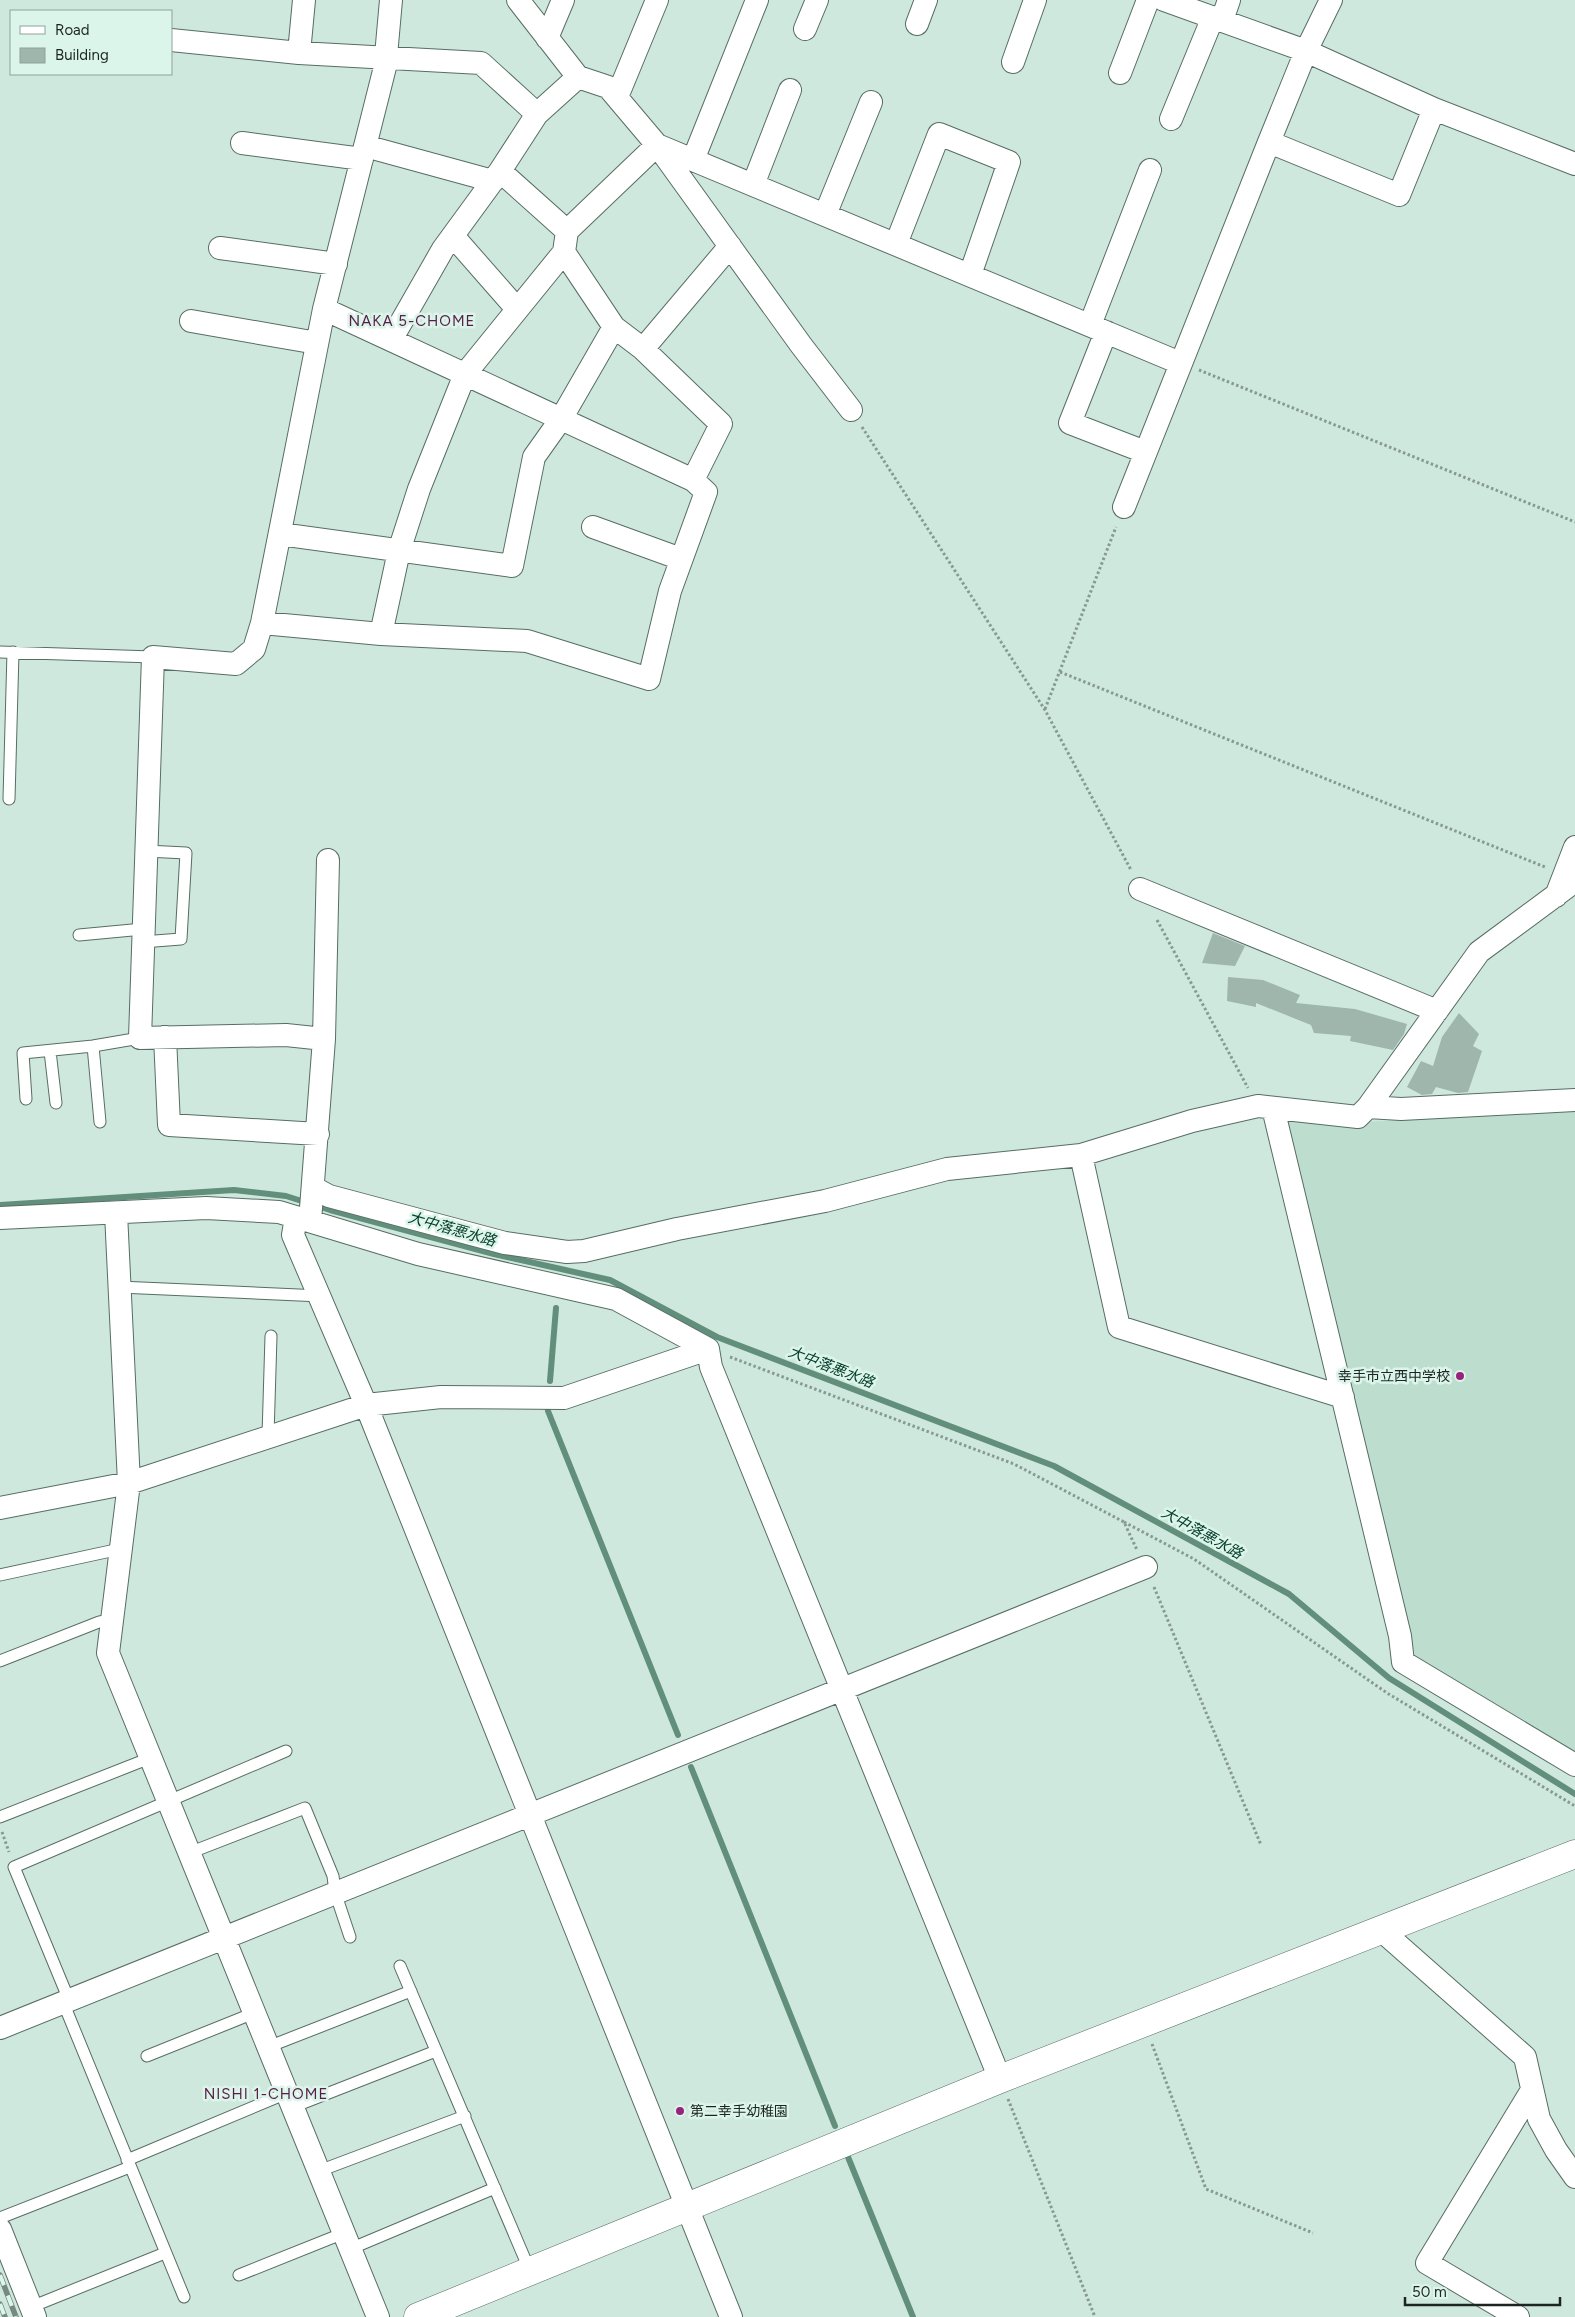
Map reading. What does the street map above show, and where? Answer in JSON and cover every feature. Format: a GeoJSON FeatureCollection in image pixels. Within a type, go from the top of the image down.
{"type":"FeatureCollection","features":[{"type":"Feature","properties":{"kind":"street"},"geometry":{"type":"LineString","coordinates":[[299,52],[304,0]]}},
{"type":"Feature","properties":{"kind":"street"},"geometry":{"type":"LineString","coordinates":[[324,1039],[286,1035],[140,1038],[153,657],[236,664],[254,649],[262,623],[324,309],[386,58],[391,0]]}},
{"type":"Feature","properties":{"kind":"street"},"geometry":{"type":"LineString","coordinates":[[518,0],[578,77],[608,86],[657,145],[851,410]]}},
{"type":"Feature","properties":{"kind":"street"},"geometry":{"type":"LineString","coordinates":[[547,38],[563,0]]}},
{"type":"Feature","properties":{"kind":"street"},"geometry":{"type":"LineString","coordinates":[[617,97],[657,0]]}},
{"type":"Feature","properties":{"kind":"street"},"geometry":{"type":"LineString","coordinates":[[693,160],[757,0]]}},
{"type":"Feature","properties":{"kind":"street"},"geometry":{"type":"LineString","coordinates":[[805,29],[817,0]]}},
{"type":"Feature","properties":{"kind":"street"},"geometry":{"type":"LineString","coordinates":[[917,24],[926,0]]}},
{"type":"Feature","properties":{"kind":"street"},"geometry":{"type":"LineString","coordinates":[[1013,62],[1035,0]]}},
{"type":"Feature","properties":{"kind":"street"},"geometry":{"type":"LineString","coordinates":[[1120,72],[1148,0]]}},
{"type":"Feature","properties":{"kind":"street"},"geometry":{"type":"LineString","coordinates":[[1124,507],[1306,51],[1331,0]]}},
{"type":"Feature","properties":{"kind":"street"},"geometry":{"type":"LineString","coordinates":[[1177,2],[1221,12],[1434,109],[1575,164]]}},
{"type":"Feature","properties":{"kind":"street"},"geometry":{"type":"LineString","coordinates":[[1171,119],[1221,12]]}},
{"type":"Feature","properties":{"kind":"street"},"geometry":{"type":"LineString","coordinates":[[172,40],[299,52],[482,63],[537,114]]}},
{"type":"Feature","properties":{"kind":"street"},"geometry":{"type":"LineString","coordinates":[[391,340],[443,249],[497,176],[537,114],[578,77]]}},
{"type":"Feature","properties":{"kind":"street"},"geometry":{"type":"LineString","coordinates":[[754,185],[790,90]]}},
{"type":"Feature","properties":{"kind":"street"},"geometry":{"type":"LineString","coordinates":[[825,215],[871,102]]}},
{"type":"Feature","properties":{"kind":"street"},"geometry":{"type":"LineString","coordinates":[[1269,142],[1399,195],[1434,109]]}},
{"type":"Feature","properties":{"kind":"street"},"geometry":{"type":"LineString","coordinates":[[896,244],[939,134],[1009,162],[970,275]]}},
{"type":"Feature","properties":{"kind":"street"},"geometry":{"type":"LineString","coordinates":[[242,144],[363,152],[497,176],[565,242],[614,327],[643,349],[722,424],[693,480]]}},
{"type":"Feature","properties":{"kind":"street"},"geometry":{"type":"LineString","coordinates":[[657,145],[1180,363]]}},
{"type":"Feature","properties":{"kind":"street"},"geometry":{"type":"LineString","coordinates":[[381,634],[399,551],[419,489],[465,374],[518,309],[565,242],[657,145]]}},
{"type":"Feature","properties":{"kind":"street"},"geometry":{"type":"LineString","coordinates":[[1145,452],[1070,423],[1098,328],[1150,170]]}},
{"type":"Feature","properties":{"kind":"street"},"geometry":{"type":"LineString","coordinates":[[452,236],[518,309]]}},
{"type":"Feature","properties":{"kind":"street"},"geometry":{"type":"LineString","coordinates":[[643,349],[730,246]]}},
{"type":"Feature","properties":{"kind":"street"},"geometry":{"type":"LineString","coordinates":[[220,248],[336,264]]}},
{"type":"Feature","properties":{"kind":"street"},"geometry":{"type":"LineString","coordinates":[[262,623],[381,634],[527,641],[650,680],[670,591],[706,492],[693,480],[324,309]]}},
{"type":"Feature","properties":{"kind":"street"},"geometry":{"type":"LineString","coordinates":[[191,321],[318,343]]}},
{"type":"Feature","properties":{"kind":"street"},"geometry":{"type":"LineString","coordinates":[[280,534],[512,566],[534,457],[561,419],[614,327]]}},
{"type":"Feature","properties":{"kind":"street"},"geometry":{"type":"LineString","coordinates":[[593,527],[682,559]]}},
{"type":"Feature","properties":{"kind":"street"},"geometry":{"type":"LineString","coordinates":[[314,1189],[329,1196],[505,1243],[567,1252],[584,1251],[677,1229],[825,1201],[947,1170],[1081,1155],[1192,1121],[1258,1106],[1358,1117],[1368,1107],[1479,952],[1556,896],[1570,878],[1575,847]]}},
{"type":"Feature","properties":{"kind":"street"},"geometry":{"type":"LineString","coordinates":[[328,860],[324,1039],[314,1189],[306,1217],[293,1234],[321,1296],[366,1406],[731,2317]]}},
{"type":"Feature","properties":{"kind":"street"},"geometry":{"type":"LineString","coordinates":[[1140,888],[1437,1011]]}},
{"type":"Feature","properties":{"kind":"street"},"geometry":{"type":"LineString","coordinates":[[165,1037],[169,1125],[318,1134]]}},
{"type":"Feature","properties":{"kind":"street"},"geometry":{"type":"LineString","coordinates":[[1368,1107],[1400,1109],[1575,1100]]}},
{"type":"Feature","properties":{"kind":"street"},"geometry":{"type":"LineString","coordinates":[[1273,1108],[1400,1636],[1402,1662],[1575,1766]]}},
{"type":"Feature","properties":{"kind":"street"},"geometry":{"type":"LineString","coordinates":[[1081,1155],[1119,1327],[1343,1397]]}},
{"type":"Feature","properties":{"kind":"street"},"geometry":{"type":"LineString","coordinates":[[0,1218],[206,1208],[279,1212],[306,1217],[418,1254],[616,1299],[708,1348]]}},
{"type":"Feature","properties":{"kind":"street"},"geometry":{"type":"LineString","coordinates":[[116,1213],[129,1483],[108,1653],[378,2317]]}},
{"type":"Feature","properties":{"kind":"street"},"geometry":{"type":"LineString","coordinates":[[0,1508],[129,1483],[268,1436],[366,1406],[441,1397],[564,1398],[708,1348]]}},
{"type":"Feature","properties":{"kind":"street"},"geometry":{"type":"LineString","coordinates":[[708,1348],[711,1367],[1000,2079]]}},
{"type":"Feature","properties":{"kind":"street"},"geometry":{"type":"LineString","coordinates":[[0,2028],[841,1688],[1146,1567]]}},
{"type":"Feature","properties":{"kind":"street"},"geometry":{"type":"LineString","coordinates":[[418,2317],[1000,2079],[1575,1854]]}},
{"type":"Feature","properties":{"kind":"street"},"geometry":{"type":"LineString","coordinates":[[1381,1930],[1525,2057],[1539,2119],[1556,2150],[1575,2176]]}},
{"type":"Feature","properties":{"kind":"street"},"geometry":{"type":"LineString","coordinates":[[1518,2317],[1427,2263],[1532,2090]]}},
{"type":"Feature","properties":{"kind":"street"},"geometry":{"type":"LineString","coordinates":[[0,2229],[33,2312]]}},
{"type":"Feature","properties":{"kind":"lane"},"geometry":{"type":"LineString","coordinates":[[0,652],[153,657]]}},
{"type":"Feature","properties":{"kind":"lane"},"geometry":{"type":"LineString","coordinates":[[10,799],[13,652]]}},
{"type":"Feature","properties":{"kind":"lane"},"geometry":{"type":"LineString","coordinates":[[79,935],[181,938],[186,853],[146,851]]}},
{"type":"Feature","properties":{"kind":"lane"},"geometry":{"type":"LineString","coordinates":[[26,1099],[23,1054],[93,1046],[140,1038]]}},
{"type":"Feature","properties":{"kind":"lane"},"geometry":{"type":"LineString","coordinates":[[93,1046],[100,1122]]}},
{"type":"Feature","properties":{"kind":"lane"},"geometry":{"type":"LineString","coordinates":[[50,1051],[56,1103]]}},
{"type":"Feature","properties":{"kind":"lane"},"geometry":{"type":"LineString","coordinates":[[119,1286],[321,1296]]}},
{"type":"Feature","properties":{"kind":"lane"},"geometry":{"type":"LineString","coordinates":[[268,1436],[270,1336]]}},
{"type":"Feature","properties":{"kind":"lane"},"geometry":{"type":"LineString","coordinates":[[0,1574],[120,1548]]}},
{"type":"Feature","properties":{"kind":"lane"},"geometry":{"type":"LineString","coordinates":[[0,1661],[99,1622],[112,1619]]}},
{"type":"Feature","properties":{"kind":"lane"},"geometry":{"type":"LineString","coordinates":[[184,2297],[129,2163],[14,1867],[286,1751]]}},
{"type":"Feature","properties":{"kind":"lane"},"geometry":{"type":"LineString","coordinates":[[0,1816],[150,1758]]}},
{"type":"Feature","properties":{"kind":"lane"},"geometry":{"type":"LineString","coordinates":[[189,1853],[305,1808],[333,1876],[335,1892],[350,1937]]}},
{"type":"Feature","properties":{"kind":"lane"},"geometry":{"type":"LineString","coordinates":[[400,1966],[530,2271]]}},
{"type":"Feature","properties":{"kind":"lane"},"geometry":{"type":"LineString","coordinates":[[268,2047],[411,1991]]}},
{"type":"Feature","properties":{"kind":"lane"},"geometry":{"type":"LineString","coordinates":[[148,2056],[254,2013]]}},
{"type":"Feature","properties":{"kind":"lane"},"geometry":{"type":"LineString","coordinates":[[0,2218],[129,2163],[290,2100],[436,2051]]}},
{"type":"Feature","properties":{"kind":"lane"},"geometry":{"type":"LineString","coordinates":[[319,2171],[465,2116]]}},
{"type":"Feature","properties":{"kind":"lane"},"geometry":{"type":"LineString","coordinates":[[239,2274],[347,2241],[495,2188]]}},
{"type":"Feature","properties":{"kind":"lane"},"geometry":{"type":"LineString","coordinates":[[33,2312],[166,2254]]}},
{"type":"Feature","properties":{"kind":"path"},"geometry":{"type":"LineString","coordinates":[[1180,363],[1575,522]]}},
{"type":"Feature","properties":{"kind":"path"},"geometry":{"type":"LineString","coordinates":[[851,410],[1045,710],[1124,507]]}},
{"type":"Feature","properties":{"kind":"path"},"geometry":{"type":"LineString","coordinates":[[1060,672],[1570,878]]}},
{"type":"Feature","properties":{"kind":"path"},"geometry":{"type":"LineString","coordinates":[[708,1348],[1014,1464],[1124,1522],[1194,1559],[1387,1693],[1575,1806]]}},
{"type":"Feature","properties":{"kind":"path"},"geometry":{"type":"LineString","coordinates":[[1124,1522],[1146,1567],[1262,1845]]}},
{"type":"Feature","properties":{"kind":"path"},"geometry":{"type":"LineString","coordinates":[[0,1826],[14,1867]]}},
{"type":"Feature","properties":{"kind":"path"},"geometry":{"type":"LineString","coordinates":[[1144,2023],[1206,2189],[1314,2233]]}},
{"type":"Feature","properties":{"kind":"path"},"geometry":{"type":"LineString","coordinates":[[1000,2079],[1095,2317]]}},
{"type":"Feature","properties":{"kind":"shaded area","name":"幸手市立西中学校"},"geometry":{"type":"Polygon","coordinates":[[[1575,1111],[1575,1757],[1417,1664],[1281,1120],[1363,1122],[1575,1111]]]}},
{"type":"Feature","properties":{"kind":"building"},"geometry":{"type":"Polygon","coordinates":[[[1213,933],[1245,946],[1235,966],[1202,963],[1213,933]]]}},
{"type":"Feature","properties":{"kind":"building"},"geometry":{"type":"Polygon","coordinates":[[[1228,977],[1263,980],[1300,995],[1296,1003],[1355,1009],[1407,1024],[1404,1034],[1393,1050],[1350,1041],[1351,1036],[1314,1033],[1311,1025],[1256,1003],[1256,1007],[1227,1001],[1228,977]]]}},
{"type":"Feature","properties":{"kind":"building"},"geometry":{"type":"Polygon","coordinates":[[[1459,1013],[1479,1034],[1473,1046],[1482,1051],[1468,1092],[1458,1093],[1436,1087],[1432,1094],[1422,1095],[1407,1087],[1421,1061],[1433,1066],[1442,1037],[1459,1013]]]}},
{"type":"Feature","properties":{"kind":"waterway","name":"大中落悪水路"},"geometry":{"type":"LineString","coordinates":[[0,1205],[234,1190],[286,1196],[330,1210],[494,1254],[610,1280],[717,1337],[1054,1466],[1289,1594],[1389,1678],[1575,1794]]}},
{"type":"Feature","properties":{"kind":"waterway"},"geometry":{"type":"LineString","coordinates":[[550,1381],[556,1308]]}},
{"type":"Feature","properties":{"kind":"waterway"},"geometry":{"type":"LineString","coordinates":[[548,1411],[678,1735]]}},
{"type":"Feature","properties":{"kind":"waterway"},"geometry":{"type":"LineString","coordinates":[[691,1767],[835,2126]]}},
{"type":"Feature","properties":{"kind":"waterway"},"geometry":{"type":"LineString","coordinates":[[848,2157],[913,2317]]}},
{"type":"Feature","properties":{"kind":"railway"},"geometry":{"type":"LineString","coordinates":[[0,2275],[16,2317]]}},
{"type":"Feature","properties":{"kind":"railway"},"geometry":{"type":"LineString","coordinates":[[0,2304],[5,2317]]}},
{"type":"Feature","properties":{"kind":"place","name":"幸手市立西中学校"},"geometry":{"type":"Point","coordinates":[1460,1376]}},
{"type":"Feature","properties":{"kind":"place","name":"第二幸手幼稚園"},"geometry":{"type":"Point","coordinates":[680,2111]}},
{"type":"Feature","properties":{"kind":"district","name":"NAKA 5-CHOME"},"geometry":{"type":"Point","coordinates":[412,321]}},
{"type":"Feature","properties":{"kind":"district","name":"NISHI 1-CHOME"},"geometry":{"type":"Point","coordinates":[266,2094]}}]}
